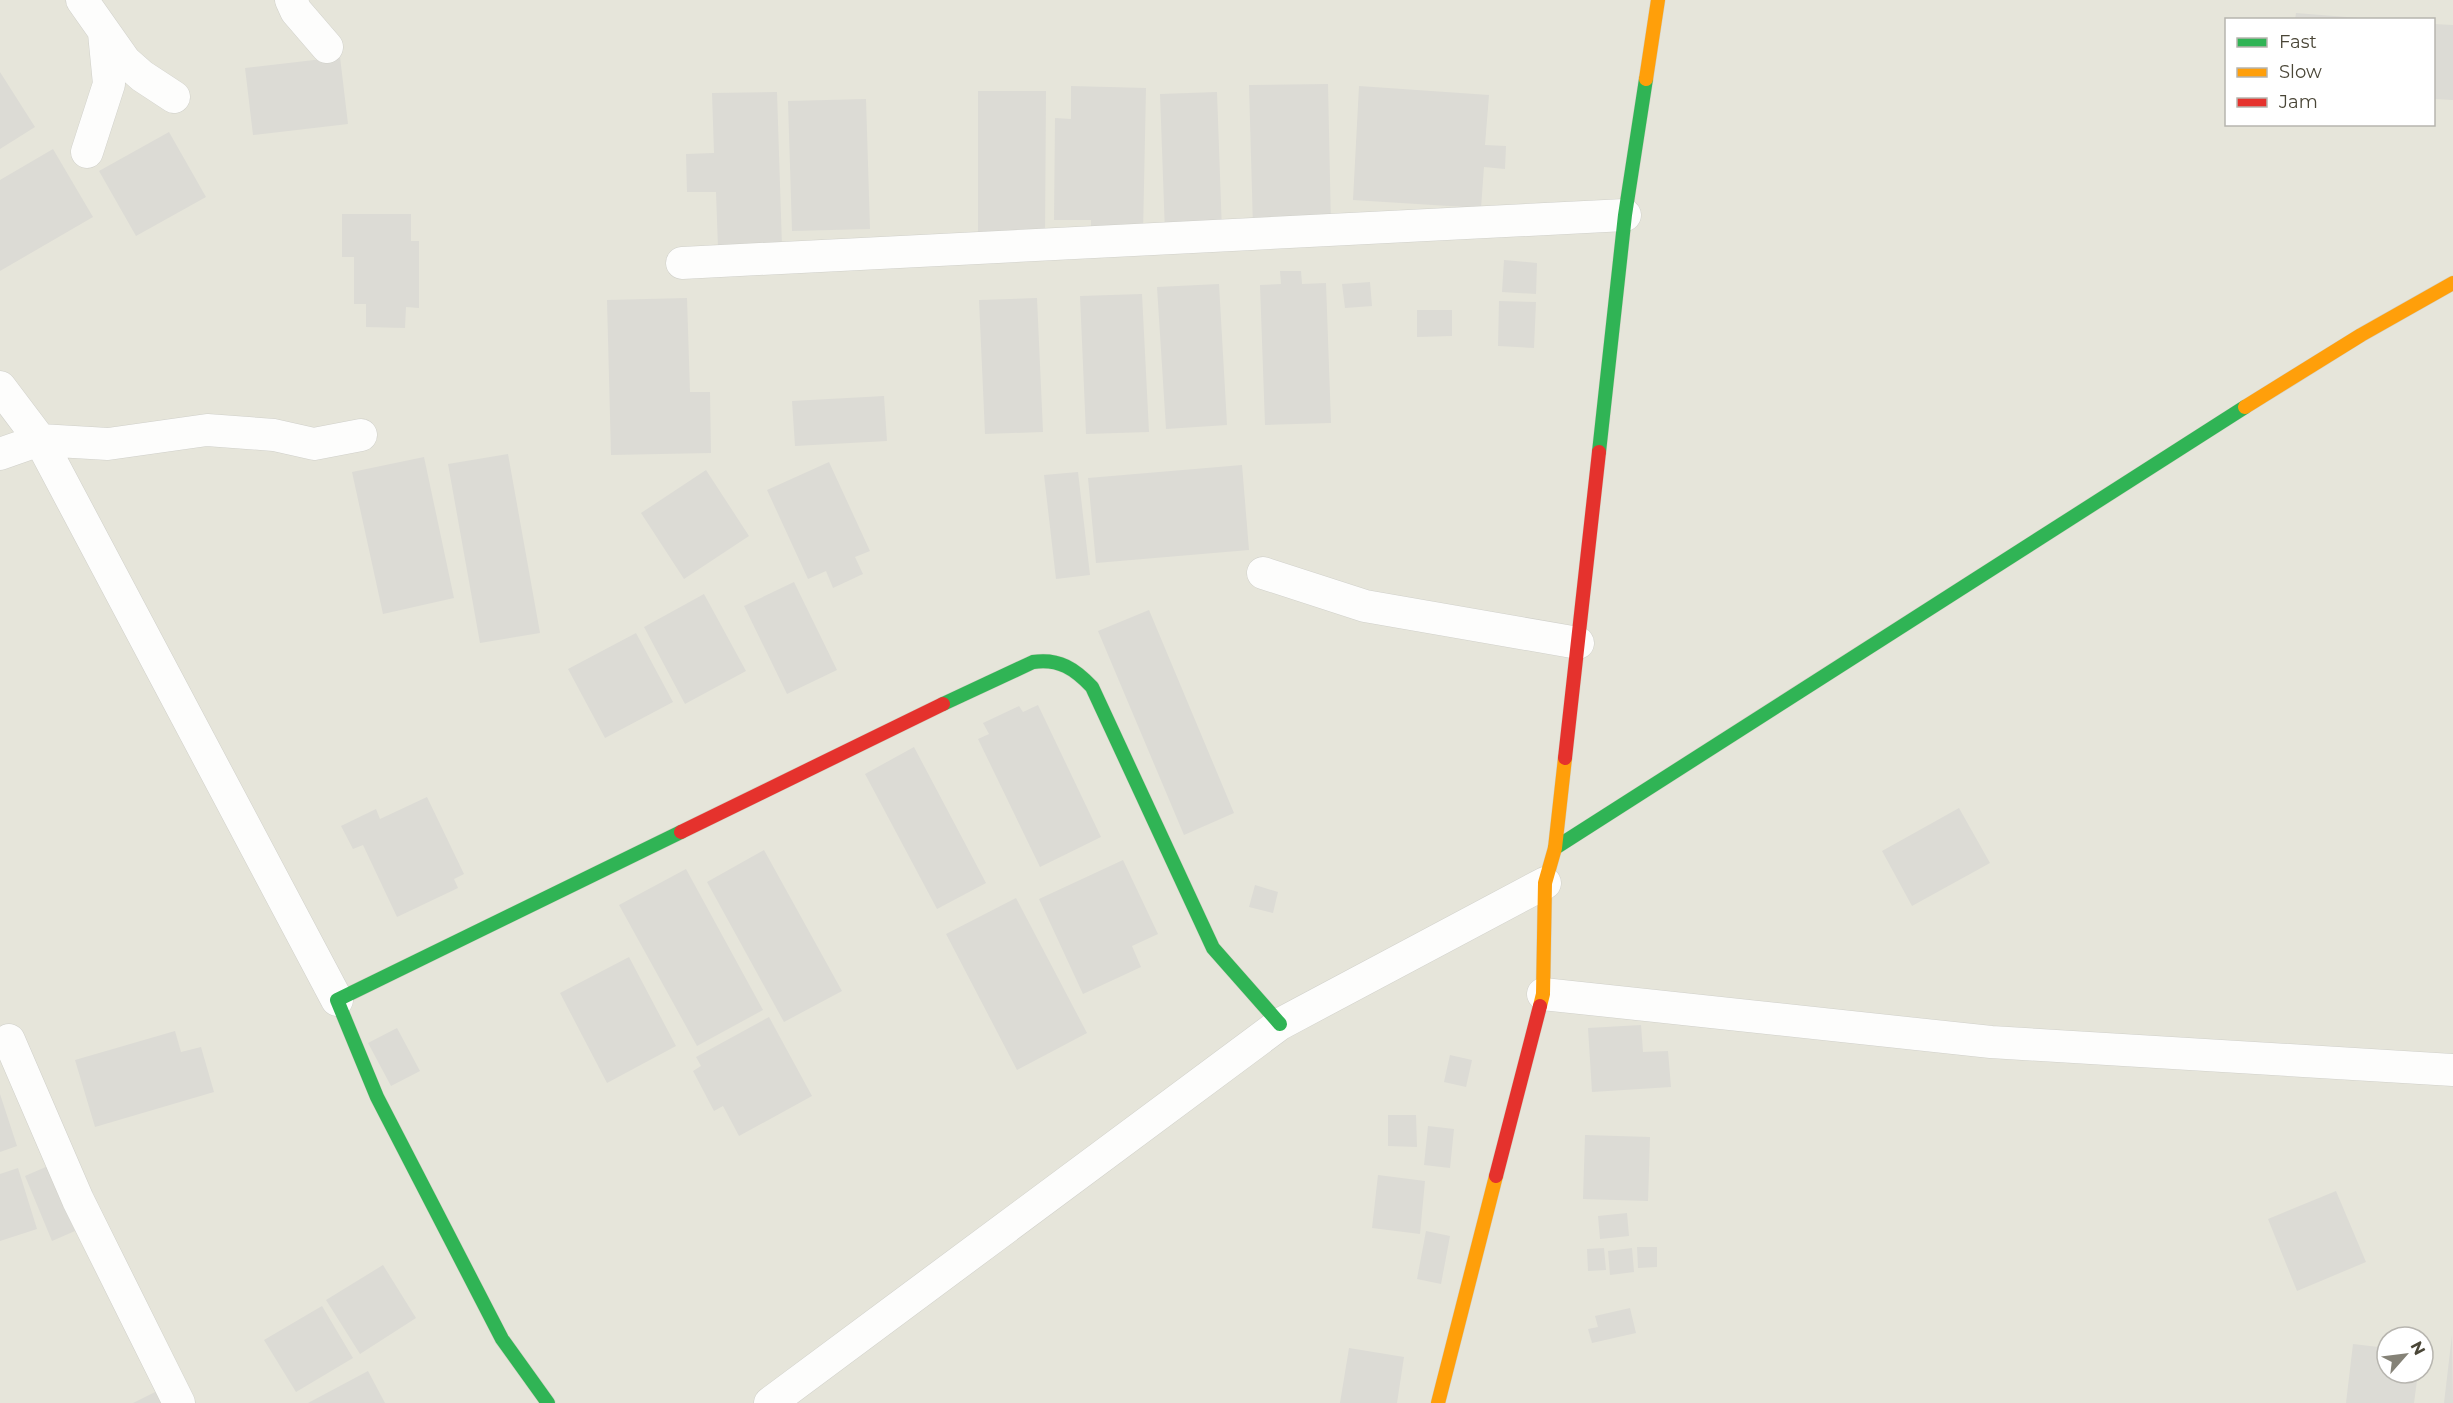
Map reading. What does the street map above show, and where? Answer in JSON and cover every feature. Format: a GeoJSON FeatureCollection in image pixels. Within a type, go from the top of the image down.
{"type":"FeatureCollection","features":[{"type":"Feature","properties":{"kind":"street"},"geometry":{"type":"LineString","coordinates":[[82,0],[125,61],[174,98]]}},
{"type":"Feature","properties":{"kind":"street"},"geometry":{"type":"LineString","coordinates":[[291,0],[296,11],[327,47]]}},
{"type":"Feature","properties":{"kind":"street"},"geometry":{"type":"LineString","coordinates":[[1438,1403],[1543,994],[1545,883],[1555,848],[1625,215],[1658,0]]}},
{"type":"Feature","properties":{"kind":"street"},"geometry":{"type":"LineString","coordinates":[[87,152],[109,84],[104,32]]}},
{"type":"Feature","properties":{"kind":"street"},"geometry":{"type":"LineString","coordinates":[[682,263],[1625,215]]}},
{"type":"Feature","properties":{"kind":"street"},"geometry":{"type":"LineString","coordinates":[[1555,848],[2122,484],[2361,334],[2453,283]]}},
{"type":"Feature","properties":{"kind":"street"},"geometry":{"type":"LineString","coordinates":[[0,387],[40,440],[337,1000],[377,1097],[502,1339],[548,1403]]}},
{"type":"Feature","properties":{"kind":"street"},"geometry":{"type":"LineString","coordinates":[[0,454],[40,440],[108,444],[207,430],[274,435],[314,444],[361,435]]}},
{"type":"Feature","properties":{"kind":"street"},"geometry":{"type":"LineString","coordinates":[[1263,573],[1365,606],[1578,643]]}},
{"type":"Feature","properties":{"kind":"street"},"geometry":{"type":"LineString","coordinates":[[337,1000],[1022,665],[1039,659],[1060,662],[1076,669],[1092,687],[1213,948],[1280,1024]]}},
{"type":"Feature","properties":{"kind":"street"},"geometry":{"type":"LineString","coordinates":[[770,1403],[1280,1024],[1545,883]]}},
{"type":"Feature","properties":{"kind":"street"},"geometry":{"type":"LineString","coordinates":[[1543,994],[1991,1042],[2453,1070]]}},
{"type":"Feature","properties":{"kind":"street"},"geometry":{"type":"LineString","coordinates":[[9,1040],[78,1200],[179,1403]]}},
{"type":"Feature","properties":{"kind":"shaded area"},"geometry":{"type":"Polygon","coordinates":[[[0,0],[2453,0],[2453,1403],[0,1403],[0,0]]]}},
{"type":"Feature","properties":{"kind":"building"},"geometry":{"type":"Polygon","coordinates":[[[2296,13],[2359,18],[2295,18],[2296,13]]]}},
{"type":"Feature","properties":{"kind":"building"},"geometry":{"type":"Polygon","coordinates":[[[2435,24],[2453,25],[2453,100],[2435,99],[2435,24]]]}},
{"type":"Feature","properties":{"kind":"building"},"geometry":{"type":"Polygon","coordinates":[[[340,57],[348,124],[253,135],[245,68],[340,57]]]}},
{"type":"Feature","properties":{"kind":"building"},"geometry":{"type":"Polygon","coordinates":[[[0,72],[35,127],[0,149],[0,72]]]}},
{"type":"Feature","properties":{"kind":"building"},"geometry":{"type":"Polygon","coordinates":[[[1328,84],[1331,227],[1253,228],[1249,85],[1328,84]]]}},
{"type":"Feature","properties":{"kind":"building"},"geometry":{"type":"Polygon","coordinates":[[[1071,86],[1146,88],[1143,234],[1091,233],[1091,220],[1054,220],[1055,118],[1071,119],[1071,86]]]}},
{"type":"Feature","properties":{"kind":"building"},"geometry":{"type":"Polygon","coordinates":[[[1359,86],[1489,95],[1485,145],[1506,146],[1505,169],[1484,167],[1481,208],[1353,200],[1359,86]]]}},
{"type":"Feature","properties":{"kind":"building"},"geometry":{"type":"Polygon","coordinates":[[[978,91],[1046,91],[1045,238],[978,238],[978,91]]]}},
{"type":"Feature","properties":{"kind":"building"},"geometry":{"type":"Polygon","coordinates":[[[777,92],[782,247],[718,248],[716,192],[687,192],[686,154],[714,153],[712,93],[777,92]]]}},
{"type":"Feature","properties":{"kind":"building"},"geometry":{"type":"Polygon","coordinates":[[[1217,92],[1222,232],[1165,233],[1160,94],[1217,92]]]}},
{"type":"Feature","properties":{"kind":"building"},"geometry":{"type":"Polygon","coordinates":[[[866,99],[870,229],[792,231],[788,101],[866,99]]]}},
{"type":"Feature","properties":{"kind":"building"},"geometry":{"type":"Polygon","coordinates":[[[169,132],[206,197],[136,236],[99,171],[169,132]]]}},
{"type":"Feature","properties":{"kind":"building"},"geometry":{"type":"Polygon","coordinates":[[[53,149],[93,217],[0,271],[0,180],[53,149]]]}},
{"type":"Feature","properties":{"kind":"building"},"geometry":{"type":"Polygon","coordinates":[[[342,214],[411,214],[411,241],[419,241],[419,308],[406,307],[405,328],[366,327],[366,304],[354,304],[354,257],[342,257],[342,214]]]}},
{"type":"Feature","properties":{"kind":"building"},"geometry":{"type":"Polygon","coordinates":[[[1504,260],[1537,263],[1536,294],[1502,292],[1504,260]]]}},
{"type":"Feature","properties":{"kind":"building"},"geometry":{"type":"Polygon","coordinates":[[[1280,271],[1301,271],[1302,284],[1326,283],[1331,423],[1265,425],[1260,285],[1281,284],[1280,271]]]}},
{"type":"Feature","properties":{"kind":"building"},"geometry":{"type":"Polygon","coordinates":[[[1370,282],[1372,306],[1345,308],[1342,284],[1370,282]]]}},
{"type":"Feature","properties":{"kind":"building"},"geometry":{"type":"Polygon","coordinates":[[[1219,284],[1227,425],[1166,429],[1157,287],[1219,284]]]}},
{"type":"Feature","properties":{"kind":"building"},"geometry":{"type":"Polygon","coordinates":[[[1142,294],[1149,432],[1086,434],[1080,296],[1142,294]]]}},
{"type":"Feature","properties":{"kind":"building"},"geometry":{"type":"Polygon","coordinates":[[[687,298],[690,392],[710,392],[711,453],[611,455],[607,300],[687,298]]]}},
{"type":"Feature","properties":{"kind":"building"},"geometry":{"type":"Polygon","coordinates":[[[1037,298],[1043,432],[985,434],[979,300],[1037,298]]]}},
{"type":"Feature","properties":{"kind":"building"},"geometry":{"type":"Polygon","coordinates":[[[1499,301],[1536,302],[1534,348],[1498,346],[1499,301]]]}},
{"type":"Feature","properties":{"kind":"building"},"geometry":{"type":"Polygon","coordinates":[[[1417,310],[1452,310],[1452,336],[1417,337],[1417,310]]]}},
{"type":"Feature","properties":{"kind":"building"},"geometry":{"type":"Polygon","coordinates":[[[884,396],[887,441],[795,446],[792,401],[884,396]]]}},
{"type":"Feature","properties":{"kind":"building"},"geometry":{"type":"Polygon","coordinates":[[[508,454],[540,633],[480,643],[448,464],[508,454]]]}},
{"type":"Feature","properties":{"kind":"building"},"geometry":{"type":"Polygon","coordinates":[[[424,457],[454,598],[383,614],[352,472],[424,457]]]}},
{"type":"Feature","properties":{"kind":"building"},"geometry":{"type":"Polygon","coordinates":[[[829,462],[870,551],[855,557],[863,574],[833,588],[826,571],[808,579],[767,490],[829,462]]]}},
{"type":"Feature","properties":{"kind":"building"},"geometry":{"type":"Polygon","coordinates":[[[1242,465],[1249,550],[1096,563],[1088,478],[1242,465]]]}},
{"type":"Feature","properties":{"kind":"building"},"geometry":{"type":"Polygon","coordinates":[[[706,470],[749,536],[684,579],[641,513],[706,470]]]}},
{"type":"Feature","properties":{"kind":"building"},"geometry":{"type":"Polygon","coordinates":[[[1078,472],[1090,575],[1056,579],[1044,475],[1078,472]]]}},
{"type":"Feature","properties":{"kind":"building"},"geometry":{"type":"Polygon","coordinates":[[[794,582],[837,670],[787,694],[744,606],[794,582]]]}},
{"type":"Feature","properties":{"kind":"building"},"geometry":{"type":"Polygon","coordinates":[[[704,594],[746,671],[685,704],[644,627],[704,594]]]}},
{"type":"Feature","properties":{"kind":"building"},"geometry":{"type":"Polygon","coordinates":[[[1149,610],[1234,813],[1184,835],[1098,631],[1149,610]]]}},
{"type":"Feature","properties":{"kind":"building"},"geometry":{"type":"Polygon","coordinates":[[[636,633],[673,702],[605,738],[568,669],[636,633]]]}},
{"type":"Feature","properties":{"kind":"building"},"geometry":{"type":"Polygon","coordinates":[[[1038,705],[1101,837],[1040,867],[978,739],[989,734],[983,723],[1019,706],[1023,712],[1038,705]]]}},
{"type":"Feature","properties":{"kind":"building"},"geometry":{"type":"Polygon","coordinates":[[[914,747],[986,883],[937,909],[865,774],[914,747]]]}},
{"type":"Feature","properties":{"kind":"building"},"geometry":{"type":"Polygon","coordinates":[[[427,797],[464,874],[454,879],[458,888],[397,917],[363,845],[353,849],[341,826],[376,809],[380,819],[427,797]]]}},
{"type":"Feature","properties":{"kind":"building"},"geometry":{"type":"Polygon","coordinates":[[[1959,808],[1990,863],[1912,906],[1882,851],[1959,808]]]}},
{"type":"Feature","properties":{"kind":"building"},"geometry":{"type":"Polygon","coordinates":[[[764,850],[842,991],[784,1022],[707,882],[764,850]]]}},
{"type":"Feature","properties":{"kind":"building"},"geometry":{"type":"Polygon","coordinates":[[[1123,860],[1158,934],[1132,946],[1141,967],[1083,994],[1039,899],[1123,860]]]}},
{"type":"Feature","properties":{"kind":"building"},"geometry":{"type":"Polygon","coordinates":[[[686,869],[763,1010],[697,1046],[619,905],[686,869]]]}},
{"type":"Feature","properties":{"kind":"building"},"geometry":{"type":"Polygon","coordinates":[[[1255,885],[1278,892],[1273,913],[1249,907],[1255,885]]]}},
{"type":"Feature","properties":{"kind":"building"},"geometry":{"type":"Polygon","coordinates":[[[1016,898],[1087,1033],[1017,1070],[946,934],[1016,898]]]}},
{"type":"Feature","properties":{"kind":"building"},"geometry":{"type":"Polygon","coordinates":[[[629,957],[676,1046],[607,1083],[560,993],[629,957]]]}},
{"type":"Feature","properties":{"kind":"building"},"geometry":{"type":"Polygon","coordinates":[[[769,1017],[812,1096],[739,1136],[723,1106],[714,1111],[693,1071],[701,1066],[696,1057],[769,1017]]]}},
{"type":"Feature","properties":{"kind":"building"},"geometry":{"type":"Polygon","coordinates":[[[1641,1025],[1643,1052],[1668,1051],[1671,1087],[1592,1092],[1588,1028],[1641,1025]]]}},
{"type":"Feature","properties":{"kind":"building"},"geometry":{"type":"Polygon","coordinates":[[[397,1028],[420,1071],[391,1086],[368,1043],[397,1028]]]}},
{"type":"Feature","properties":{"kind":"building"},"geometry":{"type":"Polygon","coordinates":[[[175,1031],[181,1052],[201,1047],[214,1092],[95,1127],[75,1060],[175,1031]]]}},
{"type":"Feature","properties":{"kind":"building"},"geometry":{"type":"Polygon","coordinates":[[[1450,1055],[1472,1060],[1466,1087],[1444,1082],[1450,1055]]]}},
{"type":"Feature","properties":{"kind":"building"},"geometry":{"type":"Polygon","coordinates":[[[0,1094],[17,1146],[0,1152],[0,1094]]]}},
{"type":"Feature","properties":{"kind":"building"},"geometry":{"type":"Polygon","coordinates":[[[1388,1115],[1416,1115],[1417,1147],[1388,1146],[1388,1115]]]}},
{"type":"Feature","properties":{"kind":"building"},"geometry":{"type":"Polygon","coordinates":[[[1428,1126],[1454,1129],[1450,1168],[1424,1165],[1428,1126]]]}},
{"type":"Feature","properties":{"kind":"building"},"geometry":{"type":"Polygon","coordinates":[[[1585,1135],[1650,1137],[1648,1201],[1583,1199],[1585,1135]]]}},
{"type":"Feature","properties":{"kind":"building"},"geometry":{"type":"Polygon","coordinates":[[[48,1166],[75,1231],[52,1241],[25,1176],[48,1166]]]}},
{"type":"Feature","properties":{"kind":"building"},"geometry":{"type":"Polygon","coordinates":[[[18,1168],[37,1229],[0,1241],[0,1174],[18,1168]]]}},
{"type":"Feature","properties":{"kind":"building"},"geometry":{"type":"Polygon","coordinates":[[[1378,1175],[1425,1181],[1420,1234],[1372,1228],[1378,1175]]]}},
{"type":"Feature","properties":{"kind":"building"},"geometry":{"type":"Polygon","coordinates":[[[2336,1191],[2366,1262],[2297,1291],[2268,1219],[2336,1191]]]}},
{"type":"Feature","properties":{"kind":"building"},"geometry":{"type":"Polygon","coordinates":[[[1627,1213],[1629,1236],[1600,1239],[1598,1216],[1627,1213]]]}},
{"type":"Feature","properties":{"kind":"building"},"geometry":{"type":"Polygon","coordinates":[[[1426,1231],[1450,1236],[1441,1284],[1417,1279],[1426,1231]]]}},
{"type":"Feature","properties":{"kind":"building"},"geometry":{"type":"Polygon","coordinates":[[[1637,1247],[1657,1247],[1657,1267],[1638,1268],[1637,1247]]]}},
{"type":"Feature","properties":{"kind":"building"},"geometry":{"type":"Polygon","coordinates":[[[1604,1248],[1606,1270],[1588,1271],[1587,1249],[1604,1248]]]}},
{"type":"Feature","properties":{"kind":"building"},"geometry":{"type":"Polygon","coordinates":[[[1632,1248],[1634,1272],[1610,1275],[1608,1251],[1632,1248]]]}},
{"type":"Feature","properties":{"kind":"building"},"geometry":{"type":"Polygon","coordinates":[[[383,1265],[416,1318],[360,1354],[326,1300],[383,1265]]]}},
{"type":"Feature","properties":{"kind":"building"},"geometry":{"type":"Polygon","coordinates":[[[322,1306],[353,1358],[296,1392],[264,1340],[322,1306]]]}},
{"type":"Feature","properties":{"kind":"building"},"geometry":{"type":"Polygon","coordinates":[[[1630,1308],[1636,1333],[1592,1343],[1588,1329],[1598,1327],[1595,1316],[1630,1308]]]}},
{"type":"Feature","properties":{"kind":"building"},"geometry":{"type":"Polygon","coordinates":[[[2452,1335],[2453,1403],[2444,1403],[2452,1335]]]}},
{"type":"Feature","properties":{"kind":"building"},"geometry":{"type":"Polygon","coordinates":[[[2353,1344],[2375,1347],[2375,1385],[2416,1385],[2414,1403],[2346,1403],[2353,1344]]]}},
{"type":"Feature","properties":{"kind":"building"},"geometry":{"type":"Polygon","coordinates":[[[1349,1348],[1404,1357],[1397,1403],[1340,1403],[1349,1348]]]}},
{"type":"Feature","properties":{"kind":"building"},"geometry":{"type":"Polygon","coordinates":[[[368,1371],[385,1403],[308,1403],[368,1371]]]}},
{"type":"Feature","properties":{"kind":"building"},"geometry":{"type":"Polygon","coordinates":[[[159,1390],[165,1403],[133,1403],[159,1390]]]}},
{"type":"Feature","properties":{"kind":"traffic: fast"},"geometry":{"type":"LineString","coordinates":[[1599,452],[1625,215],[1646,79]]}},
{"type":"Feature","properties":{"kind":"traffic: fast"},"geometry":{"type":"LineString","coordinates":[[1555,848],[2245,407]]}},
{"type":"Feature","properties":{"kind":"traffic: fast"},"geometry":{"type":"LineString","coordinates":[[943,704],[1033,662],[1059,663],[1073,670],[1086,681],[1092,687],[1213,948],[1280,1024]]}},
{"type":"Feature","properties":{"kind":"traffic: fast"},"geometry":{"type":"LineString","coordinates":[[548,1403],[502,1339],[377,1097],[337,1000],[681,832]]}},
{"type":"Feature","properties":{"kind":"traffic: slow"},"geometry":{"type":"LineString","coordinates":[[1646,79],[1658,0]]}},
{"type":"Feature","properties":{"kind":"traffic: slow"},"geometry":{"type":"LineString","coordinates":[[2245,407],[2361,335],[2453,283]]}},
{"type":"Feature","properties":{"kind":"traffic: slow"},"geometry":{"type":"LineString","coordinates":[[1540,1006],[1543,994],[1545,883],[1555,848],[1565,758]]}},
{"type":"Feature","properties":{"kind":"traffic: slow"},"geometry":{"type":"LineString","coordinates":[[1438,1403],[1496,1176]]}},
{"type":"Feature","properties":{"kind":"traffic: jam"},"geometry":{"type":"LineString","coordinates":[[1565,758],[1599,452]]}},
{"type":"Feature","properties":{"kind":"traffic: jam"},"geometry":{"type":"LineString","coordinates":[[681,832],[943,704]]}},
{"type":"Feature","properties":{"kind":"traffic: jam"},"geometry":{"type":"LineString","coordinates":[[1496,1176],[1540,1006]]}}]}
